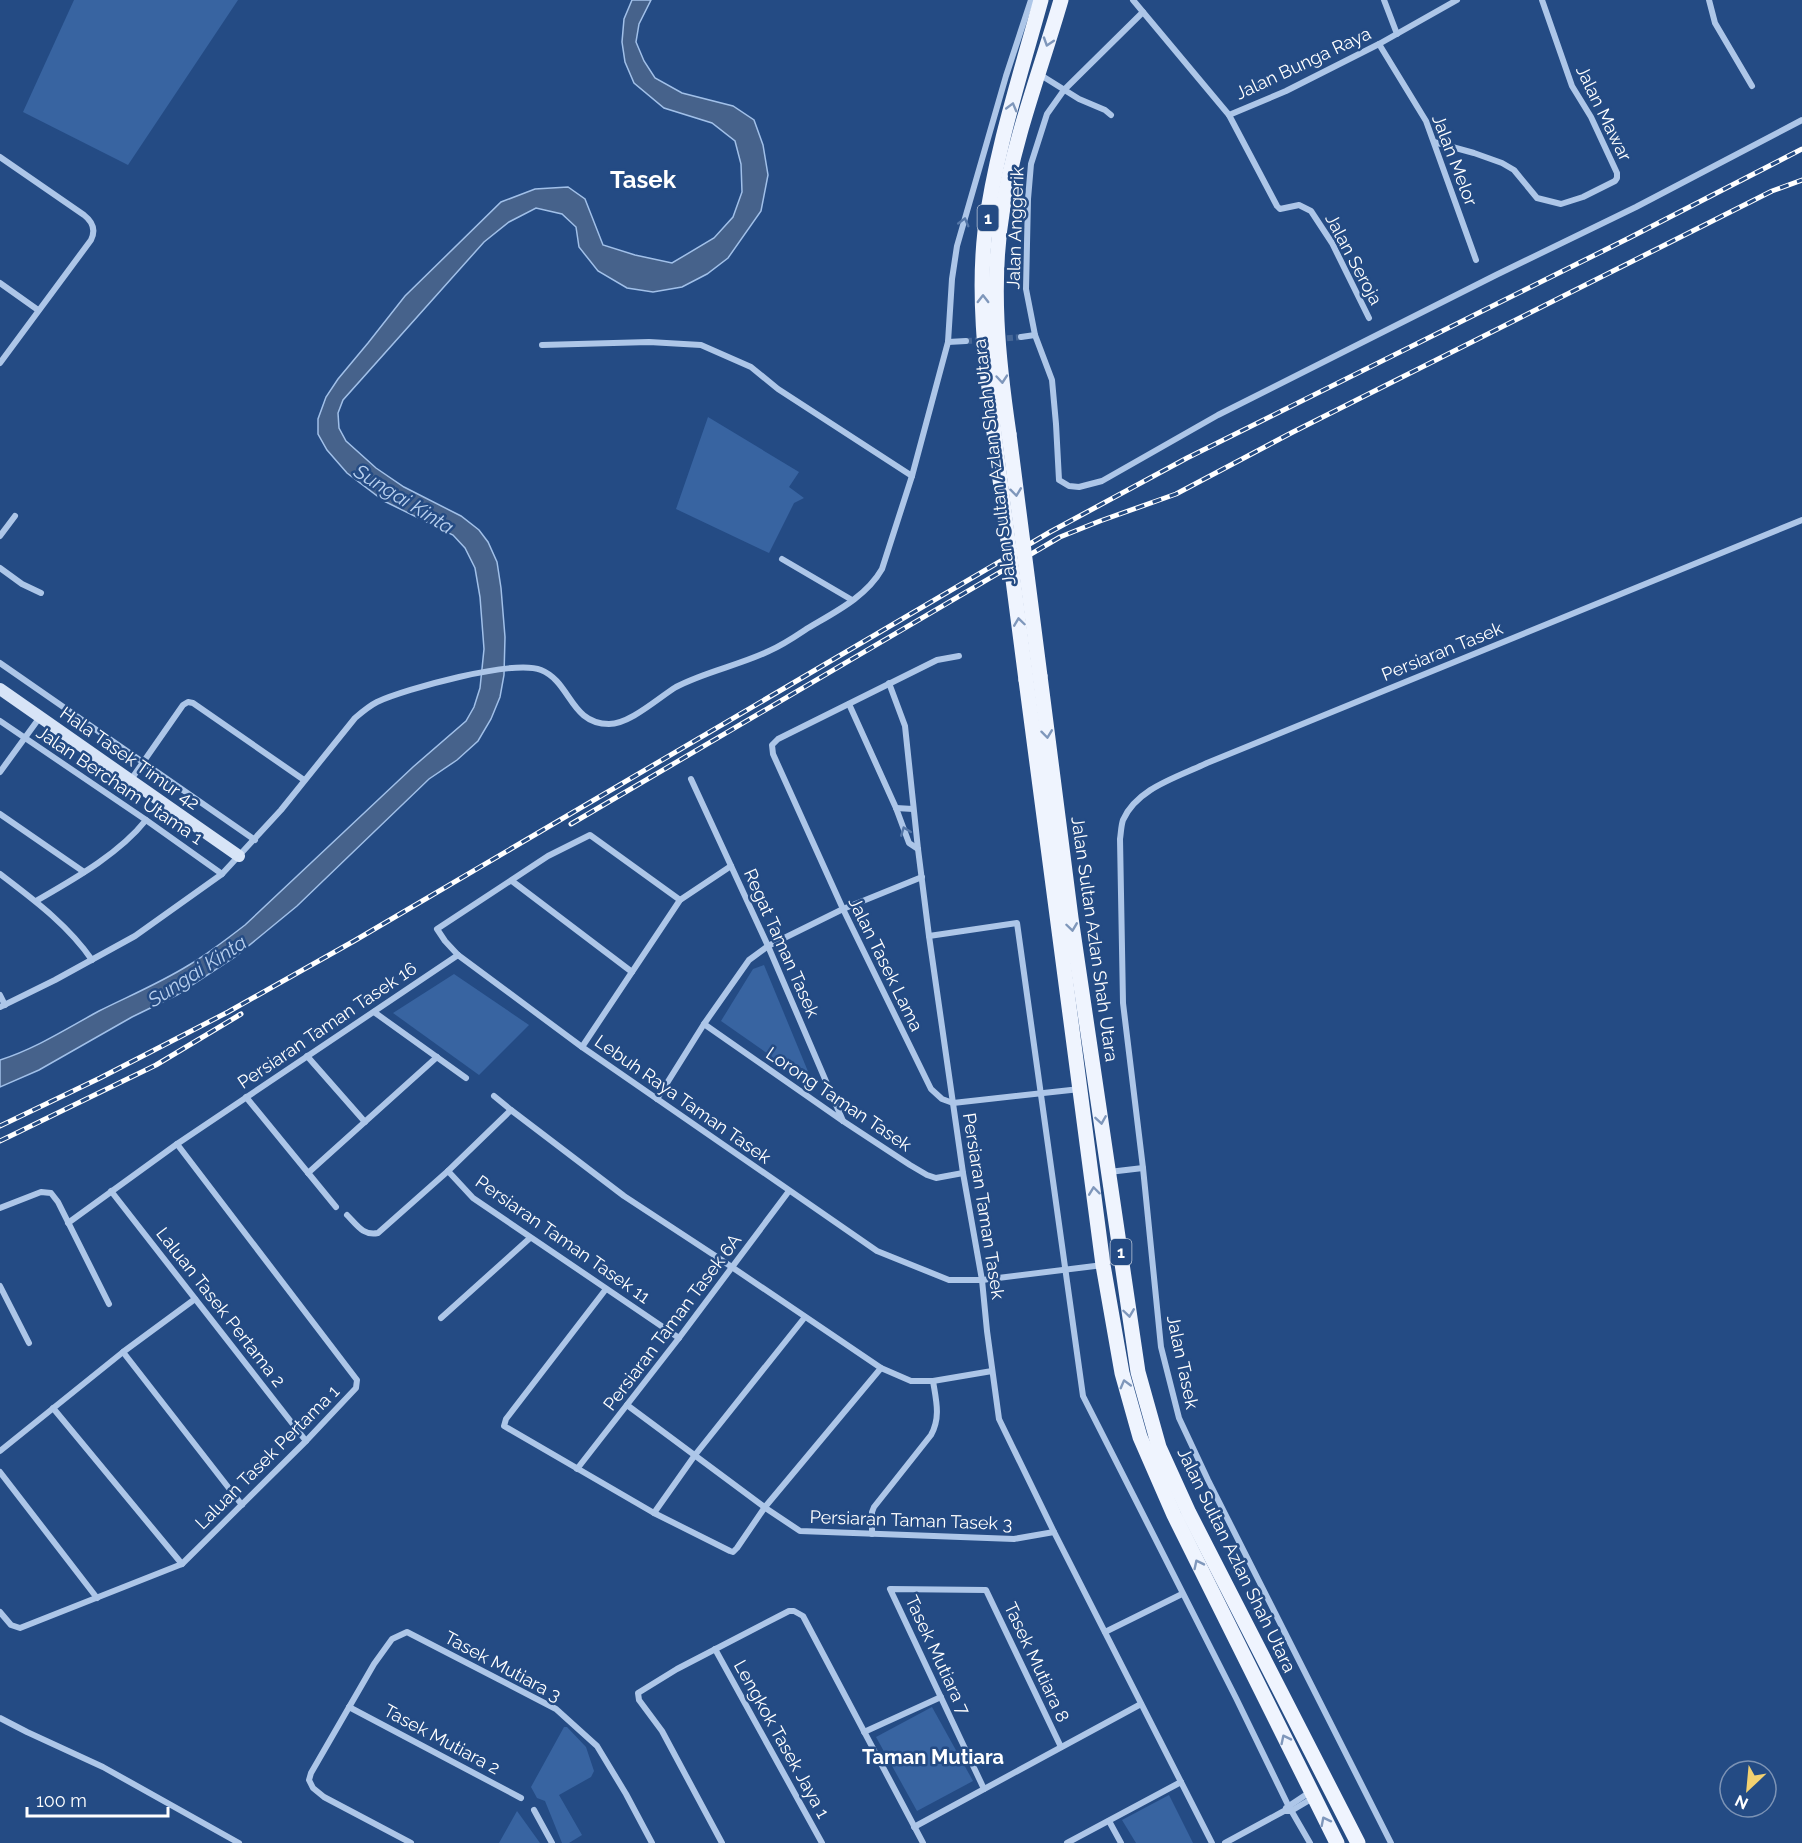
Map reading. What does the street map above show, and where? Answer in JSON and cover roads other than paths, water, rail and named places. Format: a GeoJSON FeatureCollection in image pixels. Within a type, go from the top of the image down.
{"type":"FeatureCollection","features":[{"type":"Feature","properties":{"kind":"main road","name":"Jalan Sultan Azlan Shah Utara"},"geometry":{"type":"LineString","coordinates":[[1041,0],[995,176],[985,232],[984,345],[1002,438],[1103,1265],[1122,1373],[1140,1437],[1174,1515],[1337,1843]]}},
{"type":"Feature","properties":{"kind":"main road","name":"Jalan Sultan Azlan Shah Utara"},"geometry":{"type":"LineString","coordinates":[[1002,438],[1002,385],[996,316],[997,263],[1003,208],[1015,150],[1061,0]]}},
{"type":"Feature","properties":{"kind":"main road","name":"Jalan Sultan Azlan Shah Utara"},"geometry":{"type":"LineString","coordinates":[[1033,678],[1138,1372],[1159,1447],[1189,1513],[1358,1843]]}},
{"type":"Feature","properties":{"kind":"main road"},"geometry":{"type":"LineString","coordinates":[[1307,1743],[1305,1750],[1320,1784],[1314,1794],[1330,1798],[1342,1812]]}},
{"type":"Feature","properties":{"kind":"street"},"geometry":{"type":"LineString","coordinates":[[0,995],[2,1006],[92,960],[135,936],[222,874],[255,840],[355,718],[378,702],[469,674],[510,668],[533,668],[551,676],[584,717],[598,723],[612,724],[635,714],[678,686],[770,651],[852,600],[876,581],[912,476],[948,342],[952,279],[957,246],[1031,0]]}},
{"type":"Feature","properties":{"kind":"street","name":"Jalan Bunga Raya"},"geometry":{"type":"LineString","coordinates":[[1133,0],[1229,115],[1286,91],[1379,44],[1457,0]]}},
{"type":"Feature","properties":{"kind":"street"},"geometry":{"type":"LineString","coordinates":[[1384,0],[1397,34]]}},
{"type":"Feature","properties":{"kind":"street","name":"Jalan Mawar"},"geometry":{"type":"LineString","coordinates":[[1434,142],[1502,163],[1514,170],[1537,198],[1561,204],[1583,197],[1615,181],[1617,173],[1591,117],[1572,86],[1542,0]]}},
{"type":"Feature","properties":{"kind":"street"},"geometry":{"type":"LineString","coordinates":[[1709,0],[1714,23],[1752,86]]}},
{"type":"Feature","properties":{"kind":"street","name":"Jalan Anggerik"},"geometry":{"type":"LineString","coordinates":[[1143,12],[1065,90],[1047,114],[1031,164],[1026,289],[1035,335],[1052,380],[1059,480],[1069,486],[1079,487],[1101,481],[1218,416],[1636,207],[1802,120]]}},
{"type":"Feature","properties":{"kind":"street"},"geometry":{"type":"LineString","coordinates":[[1021,28],[1027,50]]}},
{"type":"Feature","properties":{"kind":"street","name":"Jalan Melor"},"geometry":{"type":"LineString","coordinates":[[1379,44],[1426,121],[1476,260]]}},
{"type":"Feature","properties":{"kind":"street"},"geometry":{"type":"LineString","coordinates":[[1037,74],[1111,115]]}},
{"type":"Feature","properties":{"kind":"street","name":"Jalan Seroja"},"geometry":{"type":"LineString","coordinates":[[1229,115],[1277,206],[1280,209],[1299,205],[1311,211],[1332,243],[1369,318]]}},
{"type":"Feature","properties":{"kind":"street"},"geometry":{"type":"LineString","coordinates":[[0,157],[84,215],[93,226],[93,236],[0,363]]}},
{"type":"Feature","properties":{"kind":"street"},"geometry":{"type":"LineString","coordinates":[[0,283],[38,310]]}},
{"type":"Feature","properties":{"kind":"street"},"geometry":{"type":"LineString","coordinates":[[1021,337],[1035,335]]}},
{"type":"Feature","properties":{"kind":"street"},"geometry":{"type":"LineString","coordinates":[[948,342],[966,341]]}},
{"type":"Feature","properties":{"kind":"street"},"geometry":{"type":"LineString","coordinates":[[542,345],[649,342],[701,345],[751,366],[778,389],[912,476]]}},
{"type":"Feature","properties":{"kind":"street"},"geometry":{"type":"LineString","coordinates":[[0,536],[15,516]]}},
{"type":"Feature","properties":{"kind":"street","name":"Persiaran Tasek"},"geometry":{"type":"LineString","coordinates":[[1120,839],[1122,822],[1139,799],[1150,789],[1207,763],[1802,520]]}},
{"type":"Feature","properties":{"kind":"street"},"geometry":{"type":"LineString","coordinates":[[782,559],[852,600]]}},
{"type":"Feature","properties":{"kind":"street"},"geometry":{"type":"LineString","coordinates":[[0,568],[22,584],[41,593]]}},
{"type":"Feature","properties":{"kind":"street"},"geometry":{"type":"LineString","coordinates":[[918,849],[909,843],[896,808],[849,704],[937,660],[959,656]]}},
{"type":"Feature","properties":{"kind":"street"},"geometry":{"type":"LineString","coordinates":[[0,663],[255,840]]}},
{"type":"Feature","properties":{"kind":"street","name":"Persiaran Taman Tasek"},"geometry":{"type":"LineString","coordinates":[[889,683],[905,726],[929,936],[963,1173],[982,1280],[999,1419],[1212,1843]]}},
{"type":"Feature","properties":{"kind":"street","name":"Hala Tasek Timur 42"},"geometry":{"type":"LineString","coordinates":[[0,689],[239,856]]}},
{"type":"Feature","properties":{"kind":"street"},"geometry":{"type":"LineString","coordinates":[[130,781],[183,705],[190,702],[304,780]]}},
{"type":"Feature","properties":{"kind":"street","name":"Jalan Tasek Lama"},"geometry":{"type":"LineString","coordinates":[[849,704],[778,739],[772,745],[773,754],[843,909],[931,1089],[942,1099],[953,1103]]}},
{"type":"Feature","properties":{"kind":"street"},"geometry":{"type":"LineString","coordinates":[[0,772],[40,717]]}},
{"type":"Feature","properties":{"kind":"street","name":"Jalan Bercham Utama 1"},"geometry":{"type":"LineString","coordinates":[[0,721],[222,874]]}},
{"type":"Feature","properties":{"kind":"street","name":"Regat Taman Tasek"},"geometry":{"type":"LineString","coordinates":[[691,779],[768,946],[843,1121]]}},
{"type":"Feature","properties":{"kind":"street"},"geometry":{"type":"LineString","coordinates":[[896,808],[913,809]]}},
{"type":"Feature","properties":{"kind":"street"},"geometry":{"type":"LineString","coordinates":[[0,814],[84,872]]}},
{"type":"Feature","properties":{"kind":"street"},"geometry":{"type":"LineString","coordinates":[[36,901],[84,872],[134,835],[146,820]]}},
{"type":"Feature","properties":{"kind":"street","name":"Lebuh Raya Taman Tasek"},"geometry":{"type":"LineString","coordinates":[[680,900],[590,835],[548,856],[437,929],[458,955],[582,1047],[877,1251],[943,1280],[982,1280],[1103,1265]]}},
{"type":"Feature","properties":{"kind":"street","name":"Jalan Tasek"},"geometry":{"type":"LineString","coordinates":[[1120,839],[1123,1003],[1161,1347],[1179,1418],[1391,1843]]}},
{"type":"Feature","properties":{"kind":"street"},"geometry":{"type":"LineString","coordinates":[[582,1047],[680,900],[731,866]]}},
{"type":"Feature","properties":{"kind":"street"},"geometry":{"type":"LineString","coordinates":[[0,874],[36,901],[73,935],[92,960]]}},
{"type":"Feature","properties":{"kind":"street"},"geometry":{"type":"LineString","coordinates":[[657,1099],[704,1024],[749,960],[768,946],[843,909],[922,877]]}},
{"type":"Feature","properties":{"kind":"street"},"geometry":{"type":"LineString","coordinates":[[512,880],[632,972]]}},
{"type":"Feature","properties":{"kind":"street"},"geometry":{"type":"LineString","coordinates":[[929,936],[1017,923],[1083,1396],[1236,1698],[1288,1809],[1310,1843]]}},
{"type":"Feature","properties":{"kind":"street","name":"Persiaran Taman Tasek 16"},"geometry":{"type":"LineString","coordinates":[[68,1223],[177,1144],[458,955]]}},
{"type":"Feature","properties":{"kind":"street"},"geometry":{"type":"LineString","coordinates":[[374,1012],[466,1078]]}},
{"type":"Feature","properties":{"kind":"street","name":"Lorong Taman Tasek"},"geometry":{"type":"LineString","coordinates":[[704,1024],[843,1121],[927,1175],[944,1178],[963,1173]]}},
{"type":"Feature","properties":{"kind":"street"},"geometry":{"type":"LineString","coordinates":[[307,1056],[365,1122]]}},
{"type":"Feature","properties":{"kind":"street"},"geometry":{"type":"LineString","coordinates":[[309,1173],[436,1057]]}},
{"type":"Feature","properties":{"kind":"street"},"geometry":{"type":"LineString","coordinates":[[953,1103],[1081,1089]]}},
{"type":"Feature","properties":{"kind":"street"},"geometry":{"type":"LineString","coordinates":[[494,1096],[624,1196],[881,1368],[911,1381],[933,1381],[992,1371]]}},
{"type":"Feature","properties":{"kind":"street"},"geometry":{"type":"LineString","coordinates":[[246,1097],[336,1207]]}},
{"type":"Feature","properties":{"kind":"street","name":"Persiaran Taman Tasek 11"},"geometry":{"type":"LineString","coordinates":[[510,1110],[448,1171],[473,1198],[679,1338]]}},
{"type":"Feature","properties":{"kind":"street","name":"Laluan Tasek Pertama 1"},"geometry":{"type":"LineString","coordinates":[[0,1612],[11,1625],[20,1628],[182,1564],[356,1388],[357,1380],[177,1144]]}},
{"type":"Feature","properties":{"kind":"street"},"geometry":{"type":"LineString","coordinates":[[1109,1172],[1143,1168]]}},
{"type":"Feature","properties":{"kind":"street"},"geometry":{"type":"LineString","coordinates":[[347,1215],[363,1232],[378,1233],[448,1171]]}},
{"type":"Feature","properties":{"kind":"street","name":"Laluan Tasek Pertama 2"},"geometry":{"type":"LineString","coordinates":[[111,1191],[306,1441]]}},
{"type":"Feature","properties":{"kind":"street","name":"Persiaran Taman Tasek 6A"},"geometry":{"type":"LineString","coordinates":[[577,1469],[789,1191]]}},
{"type":"Feature","properties":{"kind":"street"},"geometry":{"type":"LineString","coordinates":[[0,1208],[41,1192],[51,1193],[58,1202],[109,1304]]}},
{"type":"Feature","properties":{"kind":"street"},"geometry":{"type":"LineString","coordinates":[[441,1318],[530,1238]]}},
{"type":"Feature","properties":{"kind":"street"},"geometry":{"type":"LineString","coordinates":[[0,1286],[29,1343]]}},
{"type":"Feature","properties":{"kind":"street"},"geometry":{"type":"LineString","coordinates":[[606,1289],[506,1419],[504,1426],[654,1513],[733,1552],[765,1507],[881,1368]]}},
{"type":"Feature","properties":{"kind":"street"},"geometry":{"type":"LineString","coordinates":[[0,1451],[123,1352],[195,1299]]}},
{"type":"Feature","properties":{"kind":"street"},"geometry":{"type":"LineString","coordinates":[[654,1513],[695,1455],[805,1317]]}},
{"type":"Feature","properties":{"kind":"street"},"geometry":{"type":"LineString","coordinates":[[123,1352],[242,1505]]}},
{"type":"Feature","properties":{"kind":"street"},"geometry":{"type":"LineString","coordinates":[[872,1534],[874,1507],[935,1428],[938,1414],[933,1381]]}},
{"type":"Feature","properties":{"kind":"street","name":"Persiaran Taman Tasek 3"},"geometry":{"type":"LineString","coordinates":[[627,1405],[800,1531],[1014,1539],[1054,1532]]}},
{"type":"Feature","properties":{"kind":"street"},"geometry":{"type":"LineString","coordinates":[[53,1408],[182,1564]]}},
{"type":"Feature","properties":{"kind":"street"},"geometry":{"type":"LineString","coordinates":[[0,1472],[97,1598]]}},
{"type":"Feature","properties":{"kind":"street","name":"Tasek Mutiara 7"},"geometry":{"type":"LineString","coordinates":[[984,1789],[890,1588],[986,1590]]}},
{"type":"Feature","properties":{"kind":"street","name":"Tasek Mutiara 8"},"geometry":{"type":"LineString","coordinates":[[986,1590],[1061,1747]]}},
{"type":"Feature","properties":{"kind":"street"},"geometry":{"type":"LineString","coordinates":[[1105,1632],[1182,1594]]}},
{"type":"Feature","properties":{"kind":"street"},"geometry":{"type":"LineString","coordinates":[[722,1843],[662,1731],[637,1696],[640,1691],[715,1649],[789,1611],[795,1611],[803,1616],[923,1843]]}},
{"type":"Feature","properties":{"kind":"street","name":"Tasek Mutiara 3"},"geometry":{"type":"LineString","coordinates":[[349,1707],[374,1664],[392,1639],[407,1632],[556,1709],[597,1746],[652,1843]]}},
{"type":"Feature","properties":{"kind":"street","name":"Lengkok Tasek Jaya 1"},"geometry":{"type":"LineString","coordinates":[[715,1649],[822,1843]]}},
{"type":"Feature","properties":{"kind":"street"},"geometry":{"type":"LineString","coordinates":[[864,1732],[941,1697]]}},
{"type":"Feature","properties":{"kind":"street"},"geometry":{"type":"LineString","coordinates":[[914,1827],[1141,1704]]}},
{"type":"Feature","properties":{"kind":"street"},"geometry":{"type":"LineString","coordinates":[[349,1707],[309,1780],[313,1788],[324,1797],[411,1843]]}},
{"type":"Feature","properties":{"kind":"street","name":"Tasek Mutiara 2"},"geometry":{"type":"LineString","coordinates":[[349,1707],[521,1798]]}},
{"type":"Feature","properties":{"kind":"street"},"geometry":{"type":"LineString","coordinates":[[0,1718],[103,1767],[239,1843]]}},
{"type":"Feature","properties":{"kind":"street"},"geometry":{"type":"LineString","coordinates":[[1067,1843],[1181,1782]]}},
{"type":"Feature","properties":{"kind":"street"},"geometry":{"type":"LineString","coordinates":[[1225,1843],[1314,1794]]}},
{"type":"Feature","properties":{"kind":"street"},"geometry":{"type":"LineString","coordinates":[[534,1810],[552,1843]]}},
{"type":"Feature","properties":{"kind":"street"},"geometry":{"type":"LineString","coordinates":[[1109,1821],[1121,1843]]}},
{"type":"Feature","properties":{"kind":"water","name":"Sungai Kinta"},"geometry":{"type":"Polygon","coordinates":[[[632,0],[651,0],[639,24],[636,42],[655,78],[682,93],[733,106],[754,120],[763,145],[768,175],[761,211],[728,258],[707,274],[682,287],[653,292],[627,288],[598,271],[579,247],[576,227],[562,214],[536,208],[509,222],[484,242],[343,400],[338,413],[339,428],[346,441],[376,468],[404,487],[461,516],[479,530],[488,542],[497,562],[505,637],[504,675],[500,697],[491,719],[478,741],[457,760],[429,779],[297,906],[235,957],[177,995],[132,1017],[39,1070],[0,1087],[0,1060],[38,1044],[167,978],[204,956],[245,925],[413,767],[466,721],[474,707],[480,688],[484,649],[475,568],[465,548],[453,535],[384,501],[347,473],[327,450],[318,434],[318,419],[326,397],[338,379],[405,296],[501,202],[535,189],[568,187],[585,199],[603,245],[672,263],[714,238],[733,217],[742,192],[741,164],[735,141],[712,123],[664,108],[634,83],[625,62],[622,42],[624,19],[632,0]]]}},
{"type":"Feature","properties":{"kind":"tunnel"},"geometry":{"type":"LineString","coordinates":[[998,339],[1021,337]]}},
{"type":"Feature","properties":{"kind":"tunnel"},"geometry":{"type":"LineString","coordinates":[[966,341],[985,340]]}},
{"type":"Feature","properties":{"kind":"railway"},"geometry":{"type":"LineString","coordinates":[[0,1126],[228,1012],[354,941],[1050,532],[1187,458],[1629,238],[1802,149]]}},
{"type":"Feature","properties":{"kind":"railway"},"geometry":{"type":"LineString","coordinates":[[571,824],[1060,537],[1176,494],[1293,432],[1772,191],[1802,180]]}},
{"type":"Feature","properties":{"kind":"railway"},"geometry":{"type":"LineString","coordinates":[[0,1141],[156,1065],[241,1014]]}},
{"type":"Feature","properties":{"kind":"district","name":"Tasek"},"geometry":{"type":"Point","coordinates":[643,179]}},
{"type":"Feature","properties":{"kind":"district","name":"Taman Mutiara"},"geometry":{"type":"Point","coordinates":[933,1757]}}]}
